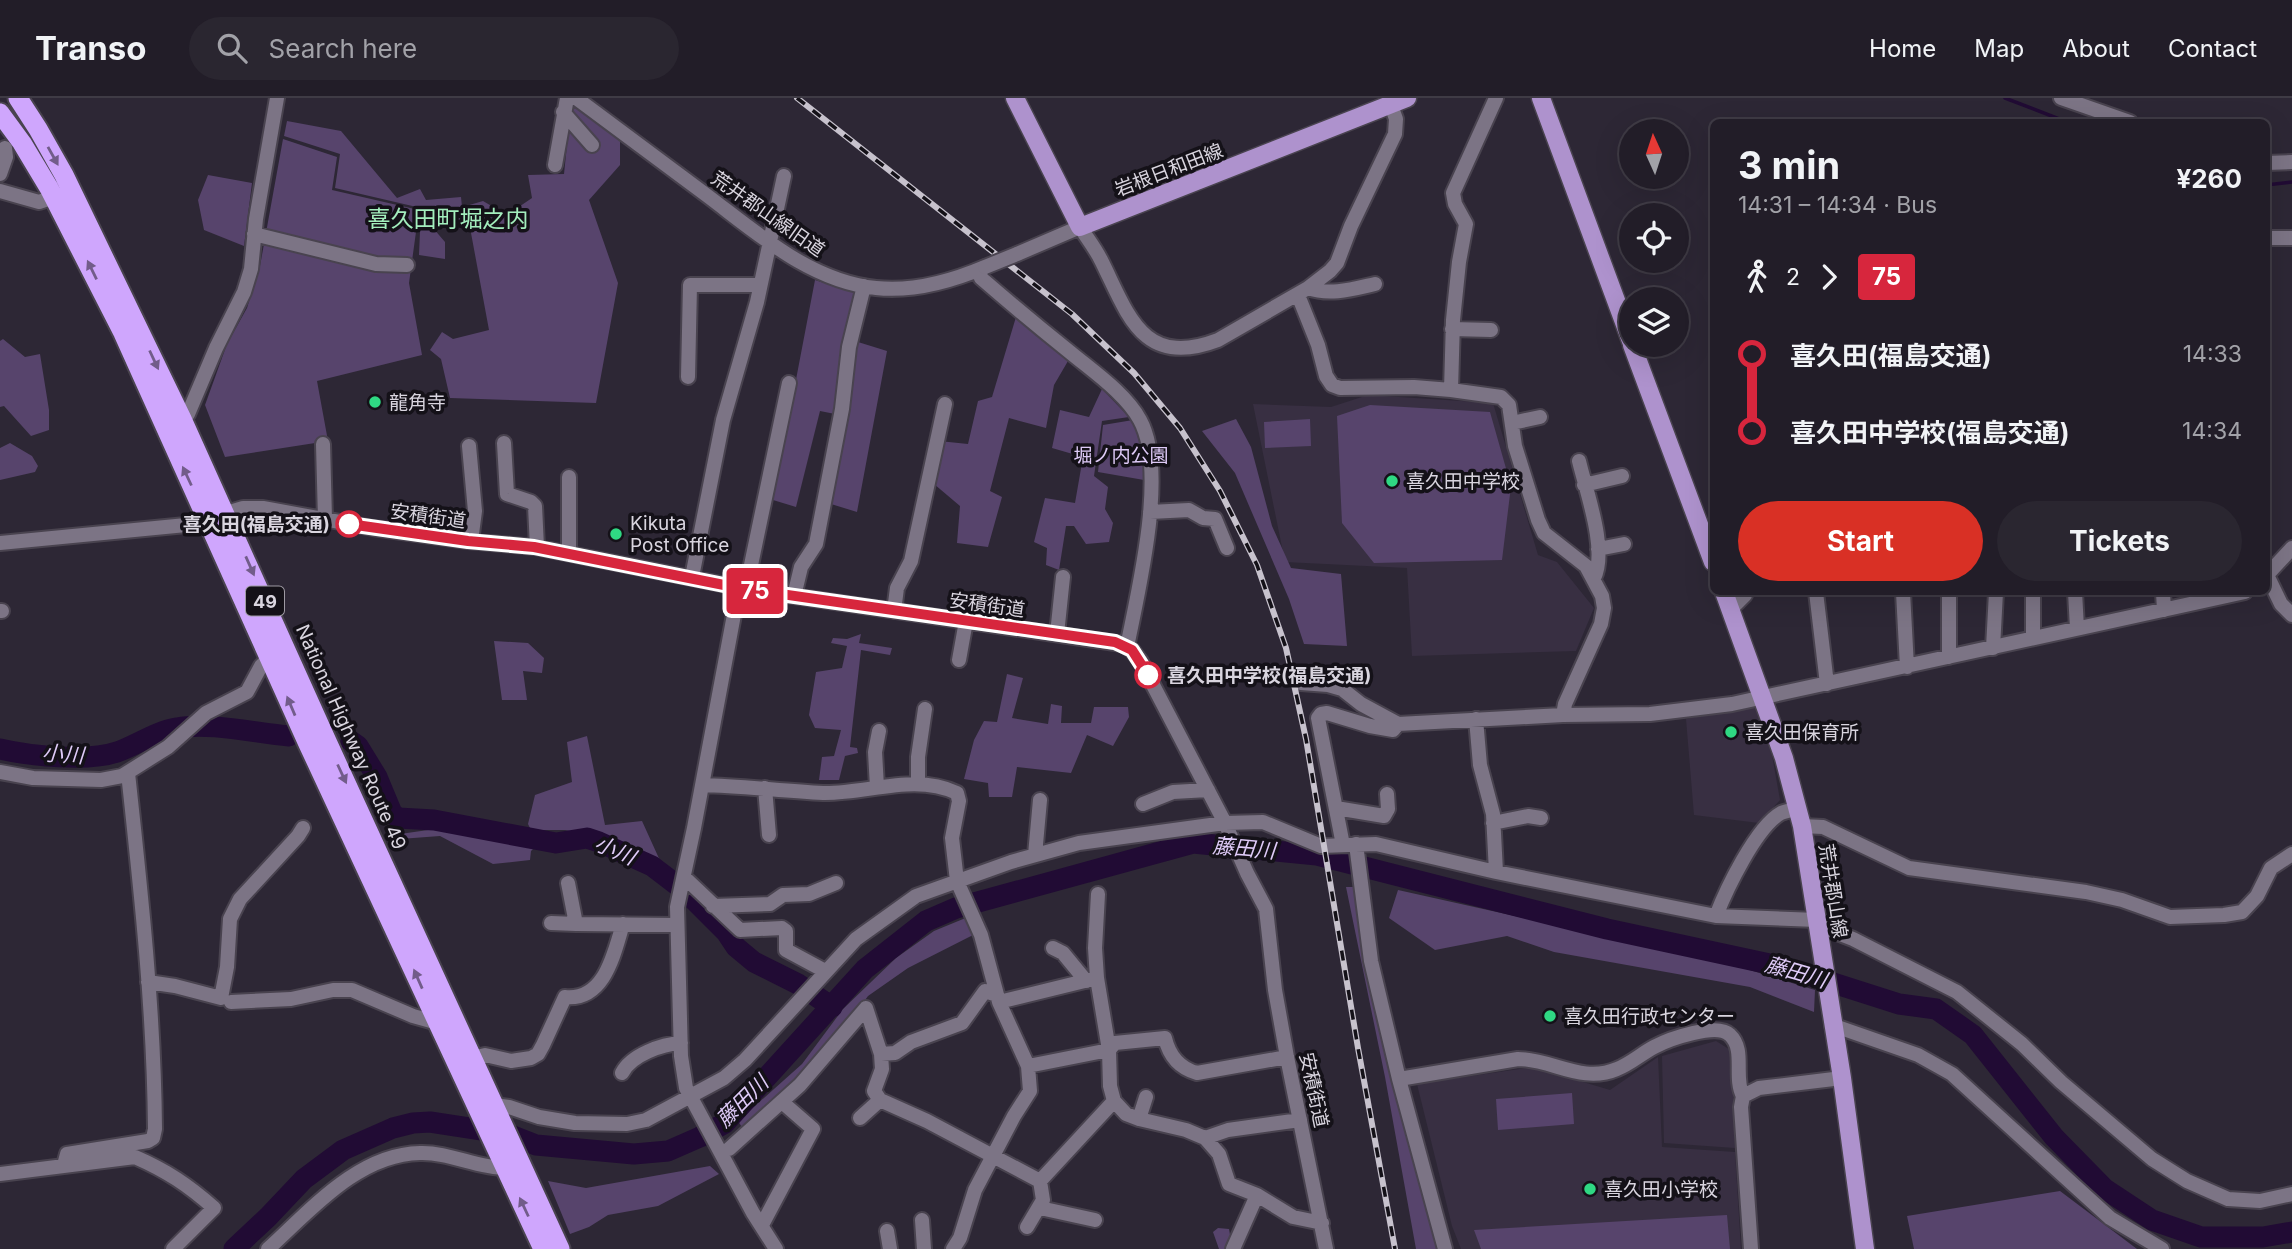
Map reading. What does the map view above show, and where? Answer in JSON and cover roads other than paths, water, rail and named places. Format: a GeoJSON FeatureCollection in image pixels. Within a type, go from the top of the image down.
{"type":"FeatureCollection","features":[{"type":"Feature","properties":{"kind":"highway","name":"National Highway Route 49"},"geometry":{"type":"LineString","coordinates":[[18,98],[64,175],[182,419],[270,657],[308,744],[438,1023],[489,1108]]}},
{"type":"Feature","properties":{"kind":"highway","name":"National Highway Route 49"},"geometry":{"type":"LineString","coordinates":[[0,113],[8,146],[54,197],[325,737],[472,1058],[543,1249]]}},
{"type":"Feature","properties":{"kind":"highway","name":"National Highway Route 49"},"geometry":{"type":"LineString","coordinates":[[511,1166],[560,1249]]}},
{"type":"Feature","properties":{"kind":"main road"},"geometry":{"type":"LineString","coordinates":[[1015,98],[1080,227]]}},
{"type":"Feature","properties":{"kind":"main road"},"geometry":{"type":"LineString","coordinates":[[1541,98],[1619,308]]}},
{"type":"Feature","properties":{"kind":"main road","name":"岩根日和田線"},"geometry":{"type":"LineString","coordinates":[[1080,227],[1399,102]]}},
{"type":"Feature","properties":{"kind":"main road"},"geometry":{"type":"LineString","coordinates":[[1637,357],[1710,554]]}},
{"type":"Feature","properties":{"kind":"main road","name":"荒井郡山線"},"geometry":{"type":"LineString","coordinates":[[1725,595],[1784,758],[1800,818],[1842,1078],[1865,1249]]}},
{"type":"Feature","properties":{"kind":"street"},"geometry":{"type":"LineString","coordinates":[[182,419],[188,414],[244,292],[251,270],[254,234],[276,98]]}},
{"type":"Feature","properties":{"kind":"street","name":"荒井郡山線旧道"},"geometry":{"type":"LineString","coordinates":[[576,98],[769,241],[821,274],[864,286],[905,288],[932,284],[981,269],[1080,227]]}},
{"type":"Feature","properties":{"kind":"street"},"geometry":{"type":"LineString","coordinates":[[1451,390],[1452,329],[1466,224],[1455,204],[1453,193],[1496,98]]}},
{"type":"Feature","properties":{"kind":"street"},"geometry":{"type":"LineString","coordinates":[[2061,98],[2121,119]]}},
{"type":"Feature","properties":{"kind":"street"},"geometry":{"type":"LineString","coordinates":[[1080,227],[1101,260],[1130,321],[1147,337],[1174,348],[1207,344],[1303,292],[1337,263],[1351,226],[1392,144],[1399,102]]}},
{"type":"Feature","properties":{"kind":"street"},"geometry":{"type":"LineString","coordinates":[[565,105],[592,145]]}},
{"type":"Feature","properties":{"kind":"street"},"geometry":{"type":"LineString","coordinates":[[555,165],[565,105]]}},
{"type":"Feature","properties":{"kind":"street"},"geometry":{"type":"LineString","coordinates":[[0,174],[8,146]]}},
{"type":"Feature","properties":{"kind":"street"},"geometry":{"type":"LineString","coordinates":[[2270,163],[2292,162]]}},
{"type":"Feature","properties":{"kind":"street"},"geometry":{"type":"LineString","coordinates":[[692,577],[723,420],[760,285],[784,176]]}},
{"type":"Feature","properties":{"kind":"street"},"geometry":{"type":"LineString","coordinates":[[0,191],[39,202],[54,197]]}},
{"type":"Feature","properties":{"kind":"street"},"geometry":{"type":"LineString","coordinates":[[254,234],[376,264],[407,265]]}},
{"type":"Feature","properties":{"kind":"street"},"geometry":{"type":"LineString","coordinates":[[2270,238],[2292,238]]}},
{"type":"Feature","properties":{"kind":"street"},"geometry":{"type":"LineString","coordinates":[[981,269],[981,278],[1114,390],[1141,421],[1148,448],[1150,512],[1127,647]]}},
{"type":"Feature","properties":{"kind":"street"},"geometry":{"type":"LineString","coordinates":[[1303,292],[1333,292],[1375,284]]}},
{"type":"Feature","properties":{"kind":"street"},"geometry":{"type":"LineString","coordinates":[[688,377],[690,285],[760,285]]}},
{"type":"Feature","properties":{"kind":"street"},"geometry":{"type":"LineString","coordinates":[[794,596],[801,567],[812,554],[816,544],[842,409],[849,347],[864,286]]}},
{"type":"Feature","properties":{"kind":"street"},"geometry":{"type":"LineString","coordinates":[[1303,292],[1326,376],[1332,385],[1340,388],[1414,387],[1451,390],[1501,397],[1509,405],[1515,446],[1544,533],[1586,566],[1602,596],[1604,608],[1601,624],[1563,715]]}},
{"type":"Feature","properties":{"kind":"street"},"geometry":{"type":"LineString","coordinates":[[1452,329],[1491,330]]}},
{"type":"Feature","properties":{"kind":"street"},"geometry":{"type":"LineString","coordinates":[[776,1249],[753,1213],[726,1151],[691,1095],[682,1075],[677,925],[682,885],[702,785],[789,383]]}},
{"type":"Feature","properties":{"kind":"street"},"geometry":{"type":"LineString","coordinates":[[894,611],[897,588],[911,561],[945,404]]}},
{"type":"Feature","properties":{"kind":"street"},"geometry":{"type":"LineString","coordinates":[[1512,423],[1540,417]]}},
{"type":"Feature","properties":{"kind":"street"},"geometry":{"type":"LineString","coordinates":[[504,443],[508,494],[535,506],[537,547]]}},
{"type":"Feature","properties":{"kind":"street"},"geometry":{"type":"LineString","coordinates":[[323,444],[325,519]]}},
{"type":"Feature","properties":{"kind":"street"},"geometry":{"type":"LineString","coordinates":[[469,446],[475,511],[471,541]]}},
{"type":"Feature","properties":{"kind":"street"},"geometry":{"type":"LineString","coordinates":[[1579,461],[1598,549],[1599,567],[1594,578]]}},
{"type":"Feature","properties":{"kind":"street"},"geometry":{"type":"LineString","coordinates":[[1584,485],[1622,476]]}},
{"type":"Feature","properties":{"kind":"street"},"geometry":{"type":"LineString","coordinates":[[569,477],[569,554]]}},
{"type":"Feature","properties":{"kind":"street","name":"安積街道"},"geometry":{"type":"LineString","coordinates":[[0,543],[186,525],[243,508],[263,508],[471,541],[537,547],[743,589],[1115,642],[1127,647],[1141,662],[1225,823],[1266,909],[1275,990],[1326,1249]]}},
{"type":"Feature","properties":{"kind":"street"},"geometry":{"type":"LineString","coordinates":[[1150,512],[1189,510],[1203,518],[1215,519],[1227,548]]}},
{"type":"Feature","properties":{"kind":"street"},"geometry":{"type":"LineString","coordinates":[[1598,549],[1623,544]]}},
{"type":"Feature","properties":{"kind":"street"},"geometry":{"type":"LineString","coordinates":[[2270,572],[2292,548]]}},
{"type":"Feature","properties":{"kind":"street"},"geometry":{"type":"LineString","coordinates":[[1057,634],[1063,577]]}},
{"type":"Feature","properties":{"kind":"street"},"geometry":{"type":"LineString","coordinates":[[2270,581],[2281,604],[2292,615]]}},
{"type":"Feature","properties":{"kind":"street"},"geometry":{"type":"LineString","coordinates":[[1731,609],[1745,595]]}},
{"type":"Feature","properties":{"kind":"street"},"geometry":{"type":"LineString","coordinates":[[1816,595],[1826,684]]}},
{"type":"Feature","properties":{"kind":"street"},"geometry":{"type":"LineString","coordinates":[[1903,595],[1907,667]]}},
{"type":"Feature","properties":{"kind":"street"},"geometry":{"type":"LineString","coordinates":[[1949,595],[1949,657]]}},
{"type":"Feature","properties":{"kind":"street"},"geometry":{"type":"LineString","coordinates":[[1993,648],[1996,595]]}},
{"type":"Feature","properties":{"kind":"street"},"geometry":{"type":"LineString","coordinates":[[2032,595],[2033,638]]}},
{"type":"Feature","properties":{"kind":"street"},"geometry":{"type":"LineString","coordinates":[[2075,595],[2077,628]]}},
{"type":"Feature","properties":{"kind":"street"},"geometry":{"type":"LineString","coordinates":[[2163,595],[2164,610]]}},
{"type":"Feature","properties":{"kind":"street"},"geometry":{"type":"LineString","coordinates":[[1301,683],[1342,689],[1362,704],[1398,724],[1563,715],[1650,714],[1732,704],[2232,595]]}},
{"type":"Feature","properties":{"kind":"street"},"geometry":{"type":"LineString","coordinates":[[959,660],[966,621]]}},
{"type":"Feature","properties":{"kind":"street"},"geometry":{"type":"LineString","coordinates":[[0,772],[33,778],[102,780],[128,773],[167,747],[206,713],[247,692],[261,666],[270,657]]}},
{"type":"Feature","properties":{"kind":"street"},"geometry":{"type":"LineString","coordinates":[[918,784],[918,757],[925,709]]}},
{"type":"Feature","properties":{"kind":"street"},"geometry":{"type":"LineString","coordinates":[[1398,724],[1393,730],[1328,713],[1321,714],[1318,722],[1336,808],[1350,845],[1362,898],[1371,961],[1399,1079],[1445,1249]]}},
{"type":"Feature","properties":{"kind":"street"},"geometry":{"type":"LineString","coordinates":[[1476,719],[1479,765],[1491,804],[1496,872]]}},
{"type":"Feature","properties":{"kind":"street"},"geometry":{"type":"LineString","coordinates":[[877,787],[875,752],[879,731]]}},
{"type":"Feature","properties":{"kind":"street"},"geometry":{"type":"LineString","coordinates":[[64,1165],[66,1154],[148,1141],[153,1138],[155,1129],[154,1051],[142,896],[128,773]]}},
{"type":"Feature","properties":{"kind":"street"},"geometry":{"type":"LineString","coordinates":[[702,785],[825,793],[918,784],[949,789],[959,796],[952,829],[957,881],[981,935],[998,999],[1028,1066],[1030,1091],[975,1190],[960,1238],[953,1249]]}},
{"type":"Feature","properties":{"kind":"street"},"geometry":{"type":"LineString","coordinates":[[765,788],[769,835]]}},
{"type":"Feature","properties":{"kind":"street"},"geometry":{"type":"LineString","coordinates":[[1143,804],[1174,792],[1208,790]]}},
{"type":"Feature","properties":{"kind":"street"},"geometry":{"type":"LineString","coordinates":[[1336,808],[1384,816],[1388,809],[1387,794]]}},
{"type":"Feature","properties":{"kind":"street"},"geometry":{"type":"LineString","coordinates":[[1035,855],[1040,800]]}},
{"type":"Feature","properties":{"kind":"street"},"geometry":{"type":"LineString","coordinates":[[1716,916],[1726,890],[1762,831],[1781,813],[1823,827],[1909,868],[2085,892],[2122,900],[2170,918],[2242,912],[2257,896],[2271,868],[2292,854]]}},
{"type":"Feature","properties":{"kind":"street"},"geometry":{"type":"LineString","coordinates":[[1493,823],[1528,816],[1541,818]]}},
{"type":"Feature","properties":{"kind":"street"},"geometry":{"type":"LineString","coordinates":[[489,1108],[509,1107],[551,1119],[626,1124],[656,1115],[724,1078],[746,1060],[856,939],[916,896],[1035,855],[1079,843],[1225,823],[1263,822],[1321,846],[1376,844],[1496,872],[1716,916],[1818,927],[1853,939],[1957,992],[2022,1044],[2061,1082],[2143,1152],[2187,1181],[2228,1199],[2260,1200],[2292,1194]]}},
{"type":"Feature","properties":{"kind":"street"},"geometry":{"type":"LineString","coordinates":[[148,982],[220,998],[227,967],[230,919],[240,899],[303,828]]}},
{"type":"Feature","properties":{"kind":"street"},"geometry":{"type":"LineString","coordinates":[[568,883],[576,924]]}},
{"type":"Feature","properties":{"kind":"street"},"geometry":{"type":"LineString","coordinates":[[713,906],[770,904],[783,895],[809,894],[836,883]]}},
{"type":"Feature","properties":{"kind":"street"},"geometry":{"type":"LineString","coordinates":[[682,885],[713,906],[740,930],[782,928],[786,931],[786,950],[825,971]]}},
{"type":"Feature","properties":{"kind":"street"},"geometry":{"type":"LineString","coordinates":[[1098,894],[1091,980],[1109,1050],[1110,1086],[1114,1101],[1126,1114],[1186,1130],[1205,1138],[1219,1154],[1229,1184],[1256,1195],[1293,1217],[1322,1223]]}},
{"type":"Feature","properties":{"kind":"street"},"geometry":{"type":"LineString","coordinates":[[551,923],[677,925]]}},
{"type":"Feature","properties":{"kind":"street"},"geometry":{"type":"LineString","coordinates":[[472,1058],[485,1055],[511,1061],[538,1054],[565,997],[583,995],[601,983],[623,925]]}},
{"type":"Feature","properties":{"kind":"street"},"geometry":{"type":"LineString","coordinates":[[1053,948],[1063,953],[1091,980]]}},
{"type":"Feature","properties":{"kind":"street"},"geometry":{"type":"LineString","coordinates":[[881,1054],[895,1052],[911,1042],[962,1023],[985,992],[998,999],[1091,980]]}},
{"type":"Feature","properties":{"kind":"street"},"geometry":{"type":"LineString","coordinates":[[231,1002],[291,999],[333,990],[352,990],[413,1016],[438,1023]]}},
{"type":"Feature","properties":{"kind":"street"},"geometry":{"type":"LineString","coordinates":[[726,1151],[782,1102],[866,1008],[881,1054],[882,1069],[874,1091],[880,1100],[927,1121],[1040,1181]]}},
{"type":"Feature","properties":{"kind":"street"},"geometry":{"type":"LineString","coordinates":[[1831,1018],[1918,1055],[1952,1074],[2110,1218],[2162,1249]]}},
{"type":"Feature","properties":{"kind":"street"},"geometry":{"type":"LineString","coordinates":[[1399,1079],[1518,1059],[1536,1060],[1574,1073],[1601,1073],[1625,1066],[1660,1045],[1703,1031],[1723,1030],[1737,1043],[1743,1096],[1741,1107],[1751,1249]]}},
{"type":"Feature","properties":{"kind":"street"},"geometry":{"type":"LineString","coordinates":[[1028,1066],[1109,1050],[1115,1043],[1165,1038],[1169,1055],[1197,1073],[1287,1057]]}},
{"type":"Feature","properties":{"kind":"street"},"geometry":{"type":"LineString","coordinates":[[622,1073],[626,1065],[666,1044],[681,1043]]}},
{"type":"Feature","properties":{"kind":"street"},"geometry":{"type":"LineString","coordinates":[[1743,1096],[1746,1092],[1759,1088],[1842,1078]]}},
{"type":"Feature","properties":{"kind":"street"},"geometry":{"type":"LineString","coordinates":[[1139,1119],[1146,1097]]}},
{"type":"Feature","properties":{"kind":"street"},"geometry":{"type":"LineString","coordinates":[[860,1118],[880,1100]]}},
{"type":"Feature","properties":{"kind":"street"},"geometry":{"type":"LineString","coordinates":[[1040,1181],[1114,1101]]}},
{"type":"Feature","properties":{"kind":"street"},"geometry":{"type":"LineString","coordinates":[[762,1225],[813,1129],[782,1102]]}},
{"type":"Feature","properties":{"kind":"street"},"geometry":{"type":"LineString","coordinates":[[1205,1138],[1238,1128],[1300,1120]]}},
{"type":"Feature","properties":{"kind":"street"},"geometry":{"type":"LineString","coordinates":[[268,1249],[344,1182],[384,1160],[419,1153],[511,1166]]}},
{"type":"Feature","properties":{"kind":"street"},"geometry":{"type":"LineString","coordinates":[[0,1174],[135,1157],[184,1182],[214,1208],[173,1249]]}},
{"type":"Feature","properties":{"kind":"street"},"geometry":{"type":"LineString","coordinates":[[1027,1227],[1043,1200],[1040,1181]]}},
{"type":"Feature","properties":{"kind":"street"},"geometry":{"type":"LineString","coordinates":[[1234,1249],[1256,1195]]}},
{"type":"Feature","properties":{"kind":"street"},"geometry":{"type":"LineString","coordinates":[[1040,1208],[1094,1220]]}},
{"type":"Feature","properties":{"kind":"street"},"geometry":{"type":"LineString","coordinates":[[922,1220],[924,1249]]}},
{"type":"Feature","properties":{"kind":"street"},"geometry":{"type":"LineString","coordinates":[[887,1231],[890,1249]]}},
{"type":"Feature","properties":{"kind":"waterway"},"geometry":{"type":"LineString","coordinates":[[2005,98],[2059,119]]}},
{"type":"Feature","properties":{"kind":"waterway"},"geometry":{"type":"LineString","coordinates":[[2270,185],[2292,182]]}},
{"type":"Feature","properties":{"kind":"waterway","name":"小川"},"geometry":{"type":"LineString","coordinates":[[0,749],[43,756],[91,757],[117,752],[162,732],[190,726],[289,736]]}},
{"type":"Feature","properties":{"kind":"waterway","name":"小川"},"geometry":{"type":"LineString","coordinates":[[351,741],[358,746],[377,777],[392,813],[398,818],[434,820],[556,843],[587,838],[599,842],[652,866],[686,892],[726,932],[736,947],[754,962],[798,984],[832,1007]]}},
{"type":"Feature","properties":{"kind":"waterway","name":"藤田川"},"geometry":{"type":"LineString","coordinates":[[234,1249],[304,1179],[343,1150],[393,1128],[413,1123],[430,1122],[508,1134],[536,1145],[634,1154],[668,1151],[725,1123],[865,969],[926,921],[956,908],[1193,843],[1317,855],[1607,929],[1783,967],[1899,1004],[1936,1009],[1973,1035],[2054,1137],[2105,1189],[2152,1220],[2201,1237],[2263,1237],[2292,1232]]}},
{"type":"Feature","properties":{"kind":"railway"},"geometry":{"type":"LineString","coordinates":[[797,98],[1072,314],[1134,373],[1180,428],[1220,491],[1257,565],[1286,648],[1306,739],[1395,1249]]}},
{"type":"Feature","properties":{"kind":"place","name":"龍角寺"},"geometry":{"type":"Point","coordinates":[375,402]}},
{"type":"Feature","properties":{"kind":"place","name":"喜久田中学校"},"geometry":{"type":"Point","coordinates":[1392,481]}},
{"type":"Feature","properties":{"kind":"place","name":"喜久田(福島交通)"},"geometry":{"type":"Point","coordinates":[349,524]}},
{"type":"Feature","properties":{"kind":"place","name":"Kikuta Post Office"},"geometry":{"type":"Point","coordinates":[616,534]}},
{"type":"Feature","properties":{"kind":"place","name":"喜久田中学校(福島交通)"},"geometry":{"type":"Point","coordinates":[1148,675]}},
{"type":"Feature","properties":{"kind":"place","name":"喜久田保育所"},"geometry":{"type":"Point","coordinates":[1731,732]}},
{"type":"Feature","properties":{"kind":"place","name":"喜久田行政センター"},"geometry":{"type":"Point","coordinates":[1550,1016]}},
{"type":"Feature","properties":{"kind":"place","name":"喜久田小学校"},"geometry":{"type":"Point","coordinates":[1590,1189]}},
{"type":"Feature","properties":{"kind":"district","name":"喜久田町堀之内"},"geometry":{"type":"Point","coordinates":[448,219]}},
{"type":"Feature","properties":{"kind":"park label","name":"堀ノ内公園"},"geometry":{"type":"Point","coordinates":[1121,455]}}]}
